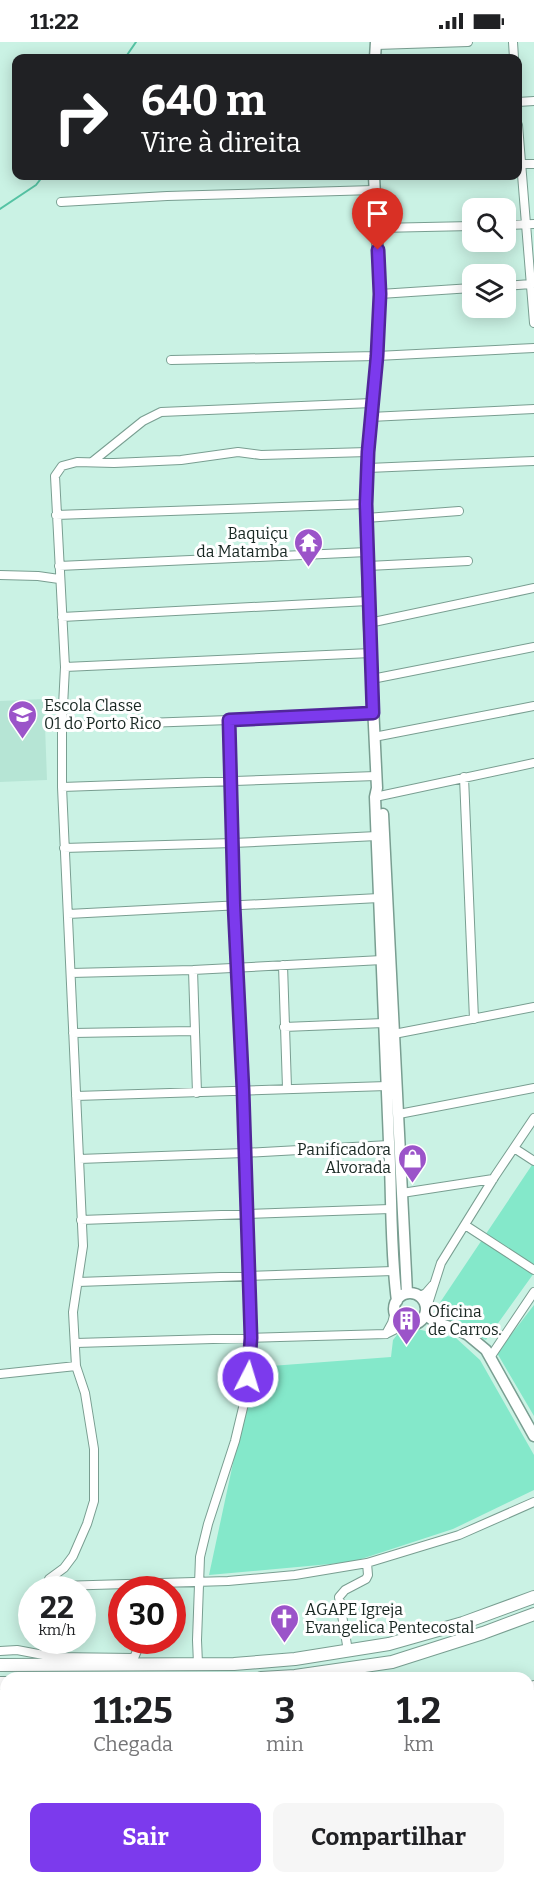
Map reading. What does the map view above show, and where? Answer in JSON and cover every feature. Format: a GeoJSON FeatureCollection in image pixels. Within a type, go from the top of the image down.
{"type":"FeatureCollection","features":[{"type":"Feature","properties":{"kind":"main road"},"geometry":{"type":"LineString","coordinates":[[0,1665],[53,1660],[198,1664],[295,1659],[389,1644],[463,1623],[516,1604],[533,1601]]}},
{"type":"Feature","properties":{"kind":"main road"},"geometry":{"type":"LineString","coordinates":[[483,1633],[517,1614],[516,1604]]}},
{"type":"Feature","properties":{"kind":"main road"},"geometry":{"type":"LineString","coordinates":[[323,1672],[392,1662],[534,1614]]}},
{"type":"Feature","properties":{"kind":"main road"},"geometry":{"type":"LineString","coordinates":[[295,1659],[295,1672]]}},
{"type":"Feature","properties":{"kind":"street"},"geometry":{"type":"LineString","coordinates":[[376,44],[468,42]]}},
{"type":"Feature","properties":{"kind":"street"},"geometry":{"type":"LineString","coordinates":[[374,180],[380,294],[368,452],[366,504],[368,601],[376,776],[399,1114],[407,1293],[396,1306],[392,1323],[386,1334]]}},
{"type":"Feature","properties":{"kind":"street"},"geometry":{"type":"LineString","coordinates":[[522,180],[530,224],[534,324]]}},
{"type":"Feature","properties":{"kind":"street"},"geometry":{"type":"LineString","coordinates":[[61,202],[167,196],[374,190]]}},
{"type":"Feature","properties":{"kind":"street"},"geometry":{"type":"LineString","coordinates":[[378,228],[462,226]]}},
{"type":"Feature","properties":{"kind":"street"},"geometry":{"type":"LineString","coordinates":[[516,285],[531,284]]}},
{"type":"Feature","properties":{"kind":"street"},"geometry":{"type":"LineString","coordinates":[[380,294],[462,289]]}},
{"type":"Feature","properties":{"kind":"street"},"geometry":{"type":"LineString","coordinates":[[171,360],[377,356],[534,348]]}},
{"type":"Feature","properties":{"kind":"street"},"geometry":{"type":"LineString","coordinates":[[92,462],[150,416],[161,412],[372,403]]}},
{"type":"Feature","properties":{"kind":"street"},"geometry":{"type":"LineString","coordinates":[[370,417],[534,410]]}},
{"type":"Feature","properties":{"kind":"street"},"geometry":{"type":"LineString","coordinates":[[53,1576],[64,1568],[73,1556],[87,1524],[94,1500],[93,1439],[85,1393],[76,1366],[73,1312],[82,1258],[62,787],[65,667],[54,482],[57,471],[68,464],[181,460],[229,452],[261,455],[368,452]]}},
{"type":"Feature","properties":{"kind":"street"},"geometry":{"type":"LineString","coordinates":[[368,468],[534,461]]}},
{"type":"Feature","properties":{"kind":"street"},"geometry":{"type":"LineString","coordinates":[[56,515],[366,504]]}},
{"type":"Feature","properties":{"kind":"street"},"geometry":{"type":"LineString","coordinates":[[366,518],[459,511]]}},
{"type":"Feature","properties":{"kind":"street"},"geometry":{"type":"LineString","coordinates":[[59,566],[367,552]]}},
{"type":"Feature","properties":{"kind":"street"},"geometry":{"type":"LineString","coordinates":[[368,566],[468,561]]}},
{"type":"Feature","properties":{"kind":"street"},"geometry":{"type":"LineString","coordinates":[[0,575],[59,579]]}},
{"type":"Feature","properties":{"kind":"street"},"geometry":{"type":"LineString","coordinates":[[369,623],[534,588]]}},
{"type":"Feature","properties":{"kind":"street"},"geometry":{"type":"LineString","coordinates":[[62,617],[368,601]]}},
{"type":"Feature","properties":{"kind":"street"},"geometry":{"type":"LineString","coordinates":[[372,679],[534,647]]}},
{"type":"Feature","properties":{"kind":"street"},"geometry":{"type":"LineString","coordinates":[[65,667],[371,653]]}},
{"type":"Feature","properties":{"kind":"street"},"geometry":{"type":"LineString","coordinates":[[374,737],[534,706]]}},
{"type":"Feature","properties":{"kind":"street"},"geometry":{"type":"LineString","coordinates":[[62,726],[373,713]]}},
{"type":"Feature","properties":{"kind":"street"},"geometry":{"type":"LineString","coordinates":[[198,1664],[198,1583],[203,1544],[236,1441],[244,1401],[251,1338],[229,720]]}},
{"type":"Feature","properties":{"kind":"street"},"geometry":{"type":"LineString","coordinates":[[378,794],[534,763]]}},
{"type":"Feature","properties":{"kind":"street"},"geometry":{"type":"LineString","coordinates":[[62,787],[376,776]]}},
{"type":"Feature","properties":{"kind":"street"},"geometry":{"type":"LineString","coordinates":[[464,777],[474,1019]]}},
{"type":"Feature","properties":{"kind":"street"},"geometry":{"type":"LineString","coordinates":[[378,794],[377,836],[393,1271],[396,1306],[401,1321],[406,1324]]}},
{"type":"Feature","properties":{"kind":"street"},"geometry":{"type":"LineString","coordinates":[[64,848],[377,836]]}},
{"type":"Feature","properties":{"kind":"street"},"geometry":{"type":"LineString","coordinates":[[68,914],[379,898]]}},
{"type":"Feature","properties":{"kind":"street"},"geometry":{"type":"LineString","coordinates":[[70,973],[193,970],[382,960]]}},
{"type":"Feature","properties":{"kind":"street"},"geometry":{"type":"LineString","coordinates":[[283,965],[287,1088]]}},
{"type":"Feature","properties":{"kind":"street"},"geometry":{"type":"LineString","coordinates":[[193,970],[197,1093]]}},
{"type":"Feature","properties":{"kind":"street"},"geometry":{"type":"LineString","coordinates":[[394,1034],[534,1007]]}},
{"type":"Feature","properties":{"kind":"street"},"geometry":{"type":"LineString","coordinates":[[284,1027],[384,1023]]}},
{"type":"Feature","properties":{"kind":"street"},"geometry":{"type":"LineString","coordinates":[[73,1033],[194,1031]]}},
{"type":"Feature","properties":{"kind":"street"},"geometry":{"type":"LineString","coordinates":[[76,1096],[387,1086]]}},
{"type":"Feature","properties":{"kind":"street"},"geometry":{"type":"LineString","coordinates":[[399,1114],[534,1088]]}},
{"type":"Feature","properties":{"kind":"street"},"geometry":{"type":"LineString","coordinates":[[418,1323],[426,1311],[441,1263],[534,1118]]}},
{"type":"Feature","properties":{"kind":"street"},"geometry":{"type":"LineString","coordinates":[[79,1159],[390,1145]]}},
{"type":"Feature","properties":{"kind":"street"},"geometry":{"type":"LineString","coordinates":[[514,1148],[534,1161]]}},
{"type":"Feature","properties":{"kind":"street"},"geometry":{"type":"LineString","coordinates":[[402,1193],[493,1179]]}},
{"type":"Feature","properties":{"kind":"street"},"geometry":{"type":"LineString","coordinates":[[81,1220],[390,1209]]}},
{"type":"Feature","properties":{"kind":"street"},"geometry":{"type":"LineString","coordinates":[[465,1225],[534,1270]]}},
{"type":"Feature","properties":{"kind":"street"},"geometry":{"type":"LineString","coordinates":[[78,1282],[393,1271]]}},
{"type":"Feature","properties":{"kind":"street"},"geometry":{"type":"LineString","coordinates":[[407,1293],[420,1296],[433,1285]]}},
{"type":"Feature","properties":{"kind":"street"},"geometry":{"type":"LineString","coordinates":[[491,1356],[534,1292]]}},
{"type":"Feature","properties":{"kind":"street"},"geometry":{"type":"LineString","coordinates":[[420,1296],[430,1318],[459,1330],[480,1343],[491,1356],[534,1436]]}},
{"type":"Feature","properties":{"kind":"street"},"geometry":{"type":"LineString","coordinates":[[76,1342],[386,1334],[406,1324],[418,1323],[450,1327]]}},
{"type":"Feature","properties":{"kind":"street"},"geometry":{"type":"LineString","coordinates":[[0,1374],[76,1366]]}},
{"type":"Feature","properties":{"kind":"street"},"geometry":{"type":"LineString","coordinates":[[186,1584],[295,1575],[367,1563],[459,1535],[534,1502]]}},
{"type":"Feature","properties":{"kind":"street"},"geometry":{"type":"LineString","coordinates":[[348,1651],[339,1597],[345,1590],[366,1580],[367,1563]]}},
{"type":"Feature","properties":{"kind":"street"},"geometry":{"type":"LineString","coordinates":[[0,1651],[17,1650],[53,1660],[134,1658],[136,1654]]}},
{"type":"Feature","properties":{"kind":"street"},"geometry":{"type":"LineString","coordinates":[[53,1660],[54,1654]]}},
{"type":"Feature","properties":{"kind":"shaded area","name":"Escola Classe 01 do Porto Rico"},"geometry":{"type":"Polygon","coordinates":[[[44,699],[47,780],[0,782],[0,701],[44,699]]]}},
{"type":"Feature","properties":{"kind":"green space"},"geometry":{"type":"Polygon","coordinates":[[[534,1162],[534,1273],[486,1340],[433,1313],[534,1162]]]}},
{"type":"Feature","properties":{"kind":"green space"},"geometry":{"type":"Polygon","coordinates":[[[534,1305],[534,1416],[497,1353],[534,1305]]]}},
{"type":"Feature","properties":{"kind":"green space"},"geometry":{"type":"Polygon","coordinates":[[[404,1326],[456,1338],[480,1360],[534,1455],[534,1490],[453,1529],[352,1562],[209,1575],[238,1440],[244,1368],[391,1357],[393,1340],[404,1326]]]}},
{"type":"Feature","properties":{"kind":"waterway"},"geometry":{"type":"LineString","coordinates":[[128,54],[136,42]]}},
{"type":"Feature","properties":{"kind":"waterway"},"geometry":{"type":"LineString","coordinates":[[0,209],[40,180]]}},
{"type":"Feature","properties":{"kind":"place","name":"Baquiçu da Matamba"},"geometry":{"type":"Point","coordinates":[309,568]}},
{"type":"Feature","properties":{"kind":"place","name":"Escola Classe 01 do Porto Rico"},"geometry":{"type":"Point","coordinates":[23,740]}},
{"type":"Feature","properties":{"kind":"place","name":"Panificadora Alvorada"},"geometry":{"type":"Point","coordinates":[412,1184]}},
{"type":"Feature","properties":{"kind":"place","name":"Oficina de Carros."},"geometry":{"type":"Point","coordinates":[407,1346]}},
{"type":"Feature","properties":{"kind":"place","name":"AGAPE Igreja Evangelica Pentecostal"},"geometry":{"type":"Point","coordinates":[284,1644]}},
{"type":"Feature","properties":{"kind":"route"},"geometry":{"type":"LineString","coordinates":[[248,1377],[251,1338],[229,720],[373,713],[366,504],[380,294],[378,250]]}}]}
